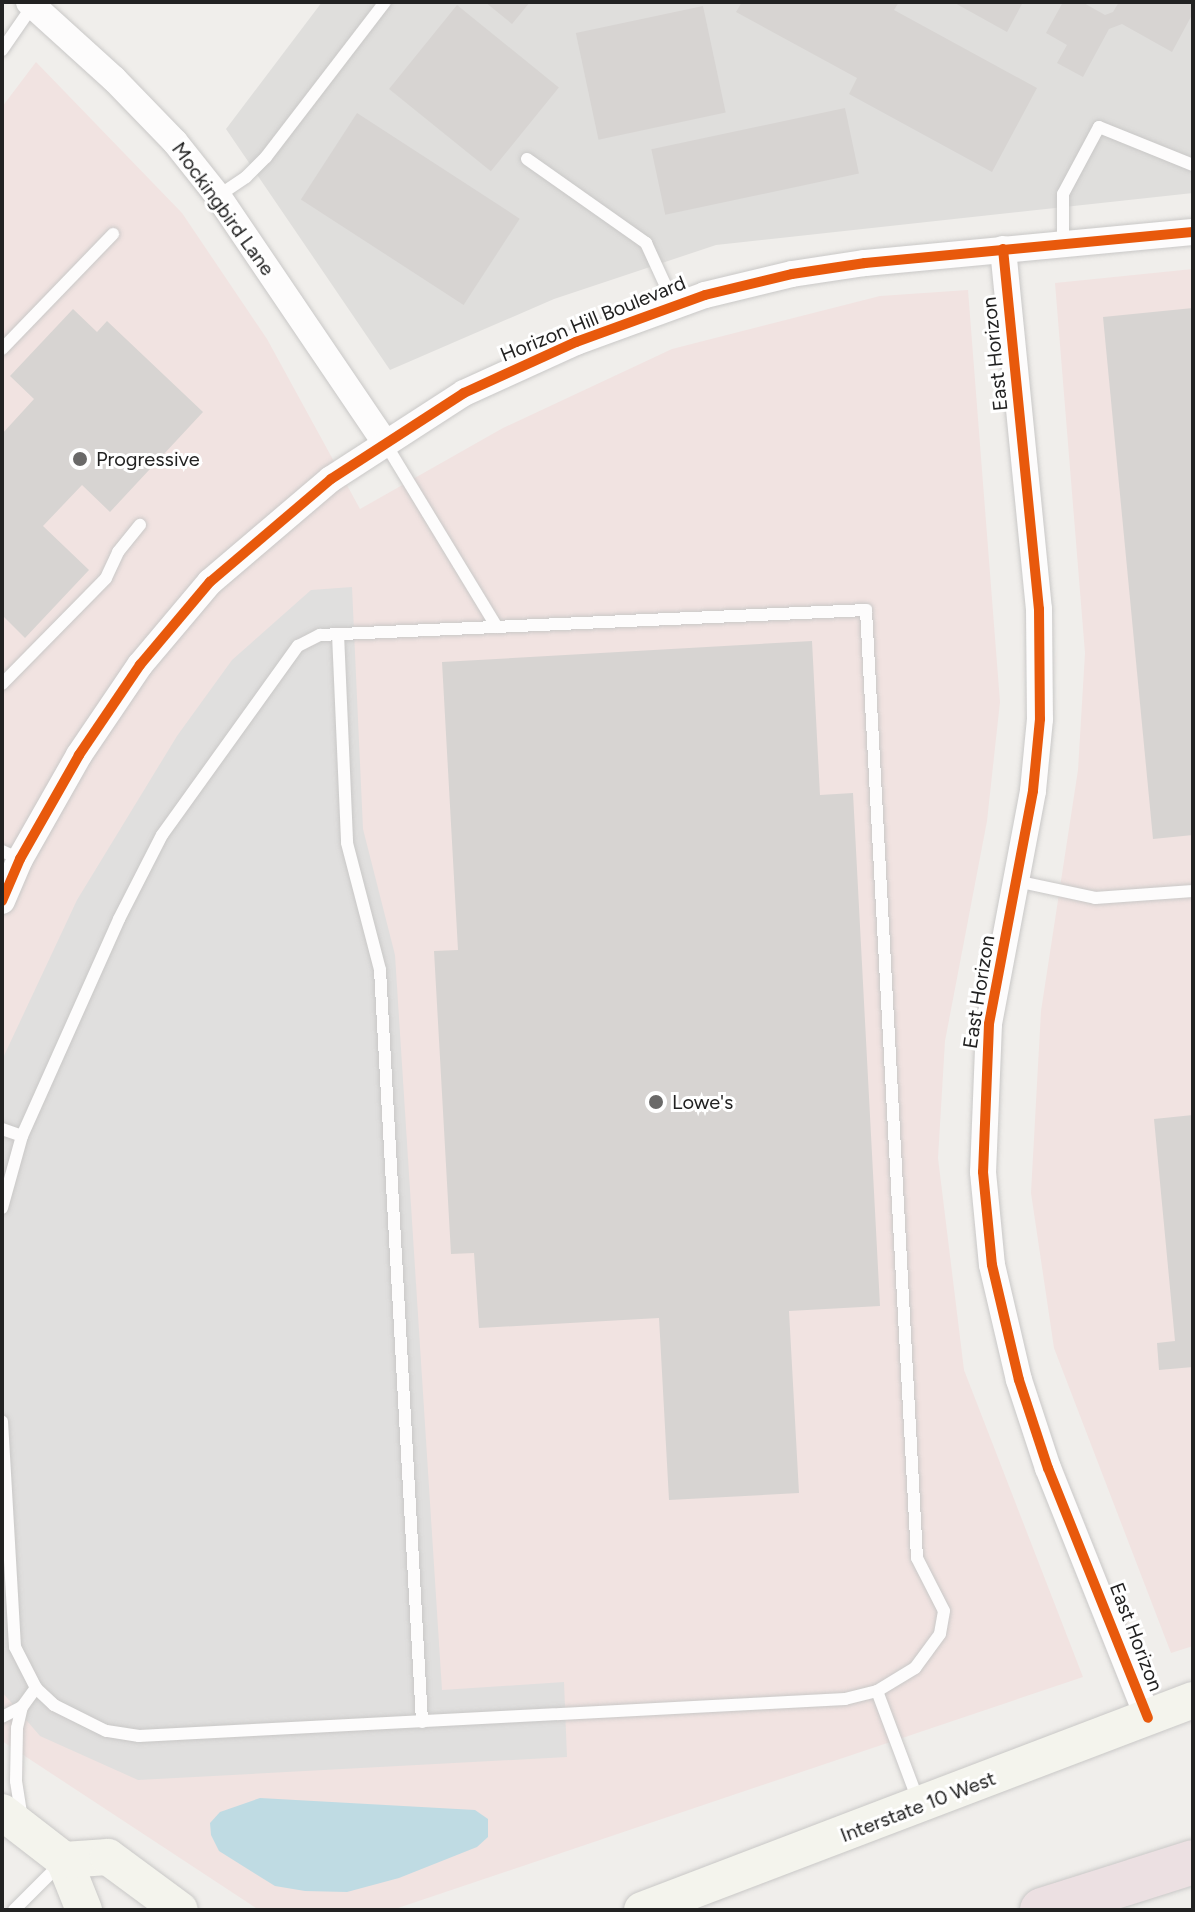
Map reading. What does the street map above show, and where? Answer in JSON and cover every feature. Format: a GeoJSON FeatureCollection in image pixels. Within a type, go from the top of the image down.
{"type":"FeatureCollection","features":[{"type":"Feature","properties":{"kind":"highway"},"geometry":{"type":"LineString","coordinates":[[1042,1910],[1193,1862]]}},
{"type":"Feature","properties":{"kind":"main road","name":"Interstate 10 West"},"geometry":{"type":"LineString","coordinates":[[642,1910],[696,1899],[920,1806],[1193,1700]]}},
{"type":"Feature","properties":{"kind":"main road"},"geometry":{"type":"LineString","coordinates":[[13,1820],[64,1860],[86,1906]]}},
{"type":"Feature","properties":{"kind":"main road"},"geometry":{"type":"LineString","coordinates":[[64,1860],[108,1857],[180,1910]]}},
{"type":"Feature","properties":{"kind":"street","name":"Mockingbird Lane"},"geometry":{"type":"LineString","coordinates":[[32,3],[114,79],[175,142],[218,196],[385,443]]}},
{"type":"Feature","properties":{"kind":"street","name":"Horizon Hill Boulevard"},"geometry":{"type":"LineString","coordinates":[[2,901],[11,855],[131,678],[210,582],[331,479],[464,393],[517,367],[705,295],[792,274],[1003,249],[1193,232]]}},
{"type":"Feature","properties":{"kind":"street","name":"East Horizon"},"geometry":{"type":"LineString","coordinates":[[1003,249],[1039,609],[1040,719],[1033,791],[989,1024],[983,1172],[992,1265],[1019,1380],[1048,1468],[1148,1718]]}},
{"type":"Feature","properties":{"kind":"lane"},"geometry":{"type":"LineString","coordinates":[[218,196],[266,157],[385,2]]}},
{"type":"Feature","properties":{"kind":"lane"},"geometry":{"type":"LineString","coordinates":[[2,50],[32,3]]}},
{"type":"Feature","properties":{"kind":"lane"},"geometry":{"type":"LineString","coordinates":[[1063,244],[1063,194],[1099,127],[1193,165]]}},
{"type":"Feature","properties":{"kind":"lane"},"geometry":{"type":"LineString","coordinates":[[527,159],[646,243],[675,306]]}},
{"type":"Feature","properties":{"kind":"lane"},"geometry":{"type":"LineString","coordinates":[[2,349],[113,234]]}},
{"type":"Feature","properties":{"kind":"lane"},"geometry":{"type":"LineString","coordinates":[[385,443],[497,627]]}},
{"type":"Feature","properties":{"kind":"lane"},"geometry":{"type":"LineString","coordinates":[[2,684],[106,578],[118,552],[140,525]]}},
{"type":"Feature","properties":{"kind":"lane"},"geometry":{"type":"LineString","coordinates":[[2,1208],[22,1136],[119,919],[162,835],[298,646],[320,635],[866,610],[917,1558],[944,1611],[940,1634],[915,1668],[877,1691],[845,1699],[139,1736],[106,1731],[54,1705],[36,1688],[15,1647],[2,1421]]}},
{"type":"Feature","properties":{"kind":"lane"},"geometry":{"type":"LineString","coordinates":[[338,634],[347,843],[380,970],[422,1722]]}},
{"type":"Feature","properties":{"kind":"lane"},"geometry":{"type":"LineString","coordinates":[[1016,881],[1095,898],[1193,891]]}},
{"type":"Feature","properties":{"kind":"lane"},"geometry":{"type":"LineString","coordinates":[[2,1129],[22,1136]]}},
{"type":"Feature","properties":{"kind":"lane"},"geometry":{"type":"LineString","coordinates":[[2,1717],[22,1707],[36,1688]]}},
{"type":"Feature","properties":{"kind":"lane"},"geometry":{"type":"LineString","coordinates":[[877,1691],[920,1806]]}},
{"type":"Feature","properties":{"kind":"lane"},"geometry":{"type":"LineString","coordinates":[[13,1820],[15,1756],[22,1707]]}},
{"type":"Feature","properties":{"kind":"lane"},"geometry":{"type":"LineString","coordinates":[[14,1910],[64,1860]]}},
{"type":"Feature","properties":{"kind":"shaded area"},"geometry":{"type":"Polygon","coordinates":[[[322,2],[1193,2],[1193,193],[716,245],[554,299],[390,370],[226,129],[322,2]]]}},
{"type":"Feature","properties":{"kind":"shaded area"},"geometry":{"type":"Polygon","coordinates":[[[36,62],[182,213],[267,339],[360,509],[503,428],[672,349],[880,296],[968,290],[1000,702],[987,821],[945,1041],[938,1158],[964,1370],[1083,1677],[392,1910],[259,1910],[2,1741],[2,107],[36,62]]]}},
{"type":"Feature","properties":{"kind":"shaded area"},"geometry":{"type":"Polygon","coordinates":[[[1193,269],[1193,1646],[1171,1653],[1054,1348],[1031,1193],[1041,1011],[1078,770],[1085,653],[1055,283],[1193,269]]]}},
{"type":"Feature","properties":{"kind":"shaded area"},"geometry":{"type":"Polygon","coordinates":[[[352,587],[363,829],[395,955],[442,1690],[564,1682],[567,1757],[138,1780],[40,1736],[2,1692],[2,1060],[77,900],[177,736],[232,660],[311,590],[352,587]]]}},
{"type":"Feature","properties":{"kind":"water"},"geometry":{"type":"Polygon","coordinates":[[[260,1798],[475,1810],[488,1819],[488,1837],[477,1847],[399,1878],[347,1892],[305,1891],[275,1886],[219,1851],[211,1835],[210,1823],[220,1812],[260,1798]]]}},
{"type":"Feature","properties":{"kind":"building"},"geometry":{"type":"Polygon","coordinates":[[[485,2],[530,2],[512,24],[485,2]]]}},
{"type":"Feature","properties":{"kind":"building"},"geometry":{"type":"Polygon","coordinates":[[[742,2],[899,2],[894,10],[1037,88],[992,172],[849,94],[857,78],[736,12],[742,2]]]}},
{"type":"Feature","properties":{"kind":"building"},"geometry":{"type":"Polygon","coordinates":[[[953,2],[1023,2],[1007,32],[953,2]]]}},
{"type":"Feature","properties":{"kind":"building"},"geometry":{"type":"Polygon","coordinates":[[[1063,2],[1082,2],[1105,15],[1113,12],[1119,2],[1188,2],[1193,5],[1193,13],[1172,52],[1122,24],[1109,29],[1083,77],[1057,63],[1067,45],[1046,33],[1063,2]]]}},
{"type":"Feature","properties":{"kind":"building"},"geometry":{"type":"Polygon","coordinates":[[[457,5],[559,87],[491,171],[389,89],[457,5]]]}},
{"type":"Feature","properties":{"kind":"building"},"geometry":{"type":"Polygon","coordinates":[[[703,6],[726,113],[599,140],[576,33],[703,6]]]}},
{"type":"Feature","properties":{"kind":"building"},"geometry":{"type":"Polygon","coordinates":[[[845,108],[859,174],[665,215],[651,149],[845,108]]]}},
{"type":"Feature","properties":{"kind":"building"},"geometry":{"type":"Polygon","coordinates":[[[357,113],[520,219],[464,305],[301,199],[357,113]]]}},
{"type":"Feature","properties":{"kind":"building"},"geometry":{"type":"Polygon","coordinates":[[[1193,308],[1193,835],[1153,839],[1103,317],[1193,308]]]}},
{"type":"Feature","properties":{"kind":"building","name":"Progressive"},"geometry":{"type":"Polygon","coordinates":[[[73,309],[97,332],[107,321],[203,412],[110,512],[82,485],[43,526],[89,570],[25,638],[2,615],[2,434],[34,399],[10,376],[73,309]]]}},
{"type":"Feature","properties":{"kind":"building","name":"Lowe's"},"geometry":{"type":"Polygon","coordinates":[[[812,641],[820,795],[853,793],[880,1306],[789,1311],[799,1493],[669,1500],[659,1318],[479,1328],[474,1253],[451,1254],[434,951],[458,950],[442,662],[812,641]]]}},
{"type":"Feature","properties":{"kind":"building"},"geometry":{"type":"Polygon","coordinates":[[[1193,1115],[1193,1367],[1159,1370],[1157,1343],[1175,1341],[1154,1119],[1193,1115]]]}},
{"type":"Feature","properties":{"kind":"cycle path"},"geometry":{"type":"LineString","coordinates":[[2,901],[20,859],[79,755],[140,665],[210,582],[331,479],[464,393],[576,342],[705,295],[792,274],[865,263],[1193,232]]}},
{"type":"Feature","properties":{"kind":"cycle path"},"geometry":{"type":"LineString","coordinates":[[1003,249],[1039,609],[1040,719],[1033,791],[989,1024],[983,1172],[992,1265],[1019,1380],[1048,1468],[1148,1718]]}},
{"type":"Feature","properties":{"kind":"place","name":"Progressive"},"geometry":{"type":"Point","coordinates":[80,459]}},
{"type":"Feature","properties":{"kind":"place","name":"Lowe's"},"geometry":{"type":"Point","coordinates":[656,1102]}}]}
